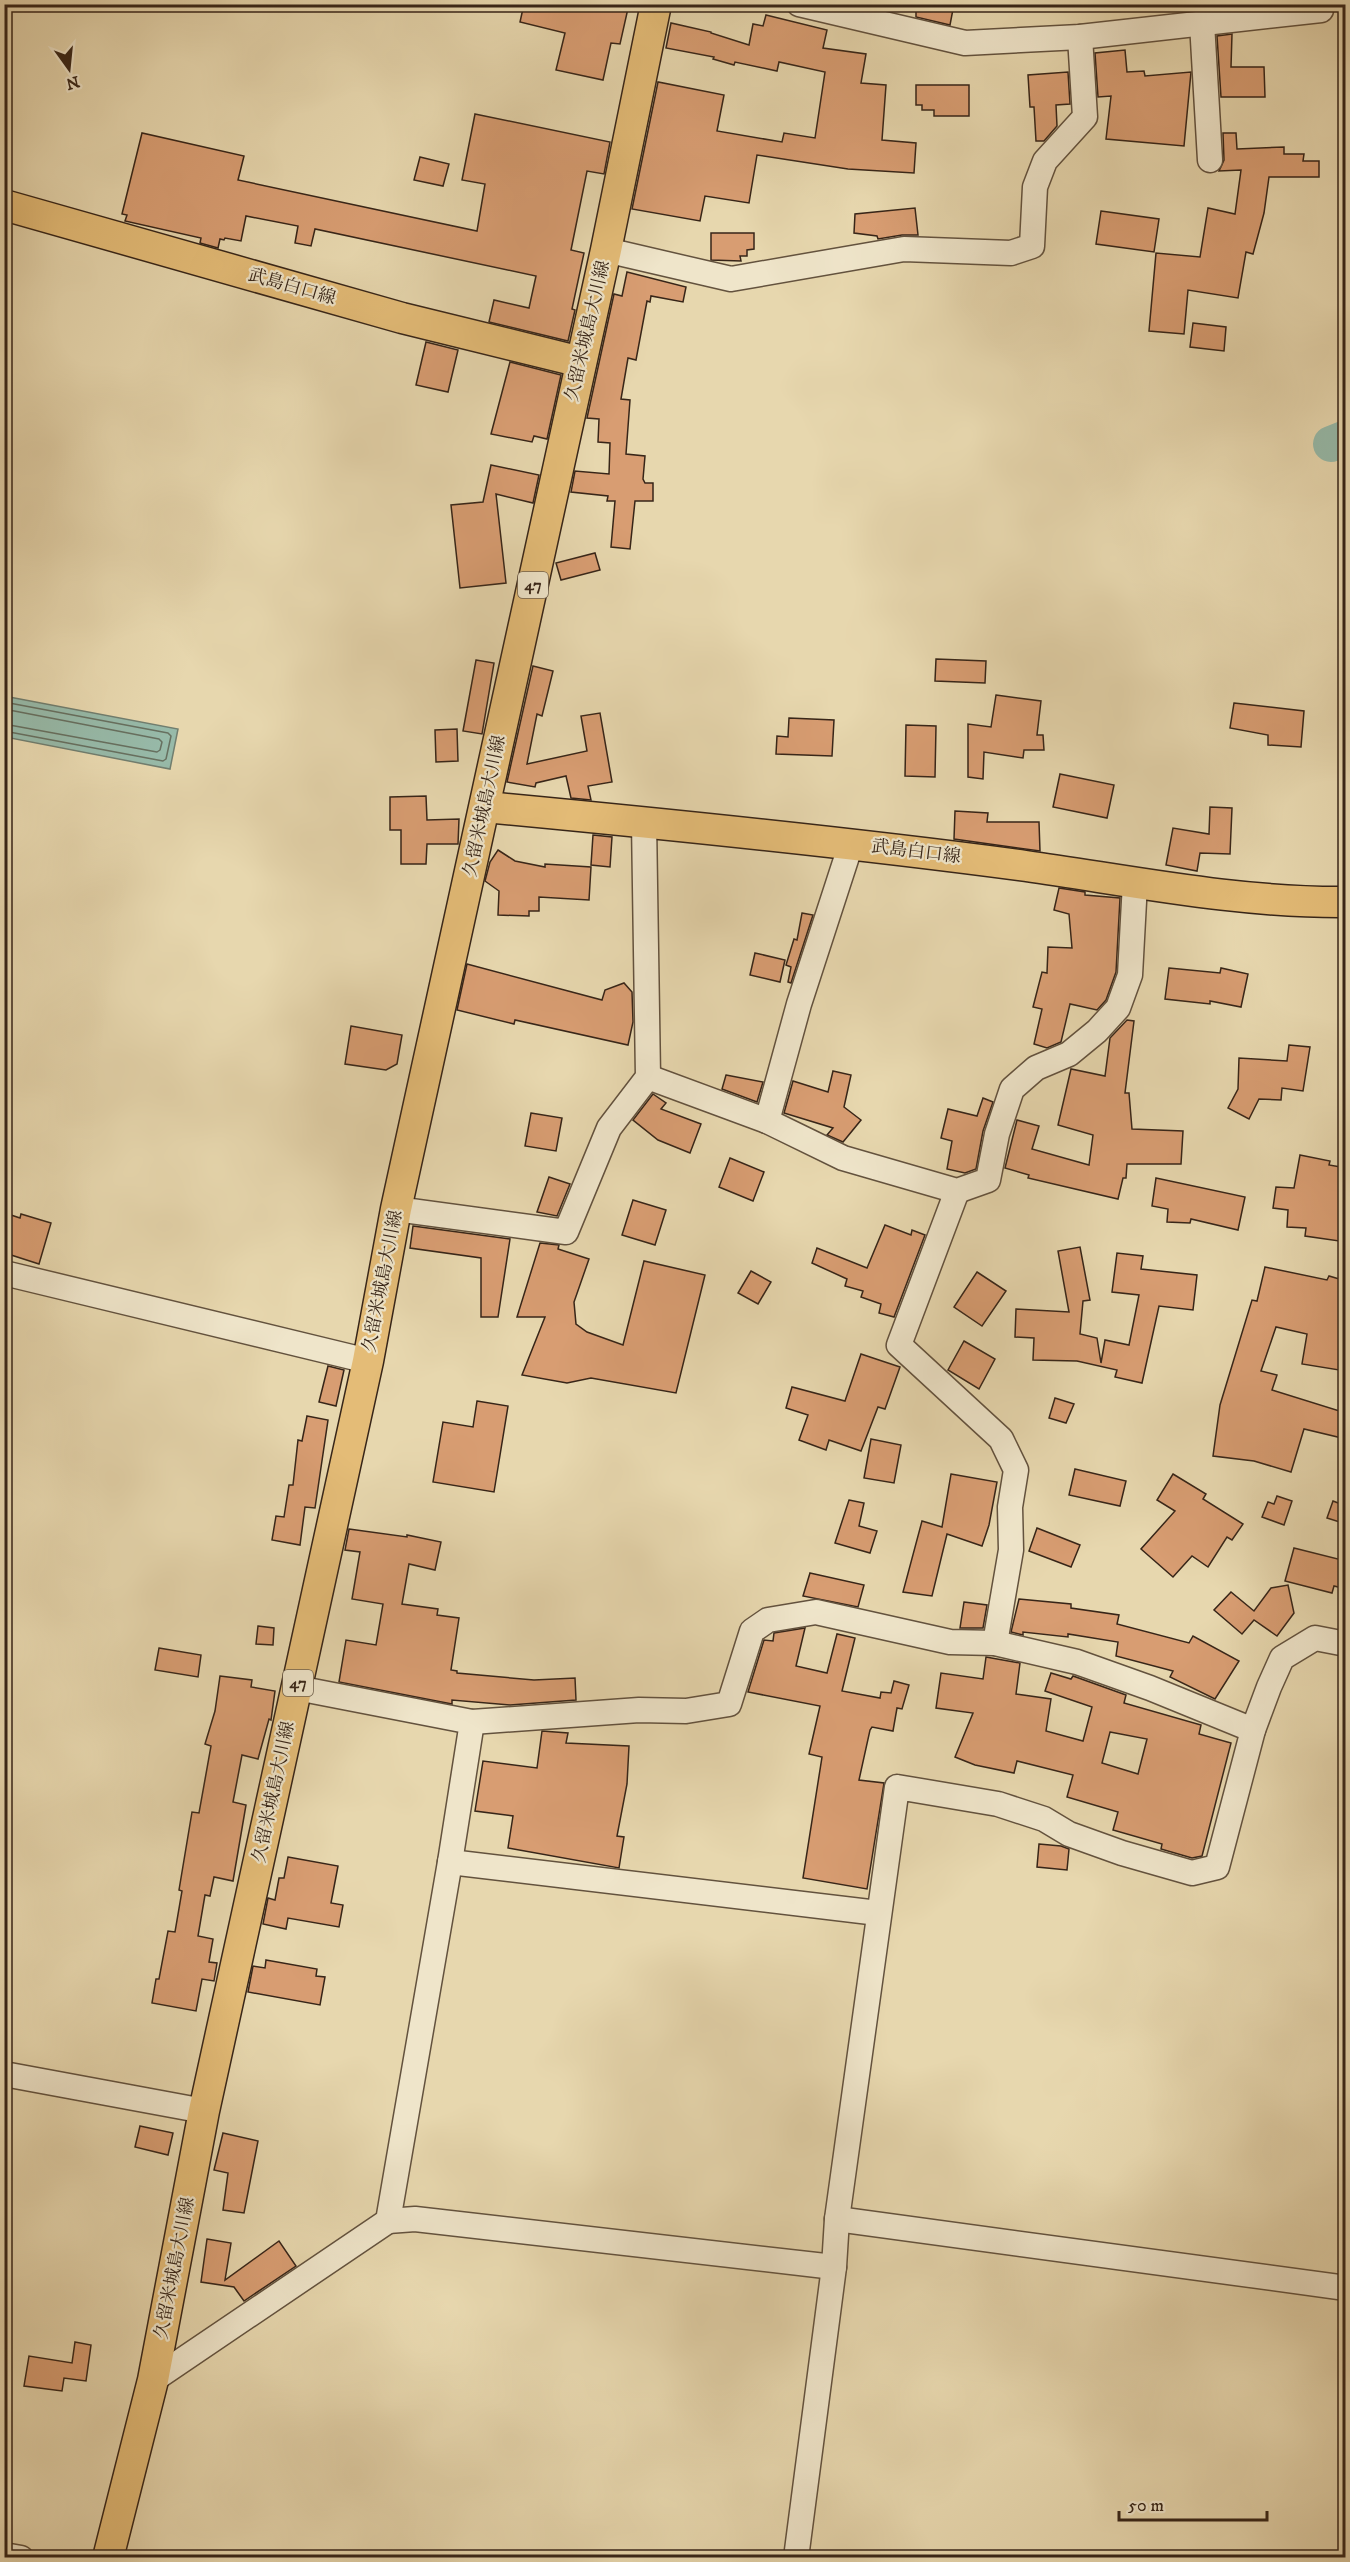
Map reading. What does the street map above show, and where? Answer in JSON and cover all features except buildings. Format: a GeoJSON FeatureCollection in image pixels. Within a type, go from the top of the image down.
{"type":"FeatureCollection","features":[{"type":"Feature","properties":{"kind":"main road","name":"久留米城島大川線"},"geometry":{"type":"LineString","coordinates":[[108,2558],[153,2380],[204,2111],[368,1361],[396,1209],[606,250],[656,4]]}},
{"type":"Feature","properties":{"kind":"main road","name":"武島白口線"},"geometry":{"type":"LineString","coordinates":[[4,205],[402,318],[581,362]]}},
{"type":"Feature","properties":{"kind":"main road","name":"武島白口線"},"geometry":{"type":"LineString","coordinates":[[485,807],[851,844],[1028,866],[1135,884],[1300,903],[1346,902]]}},
{"type":"Feature","properties":{"kind":"street"},"geometry":{"type":"LineString","coordinates":[[798,4],[965,43],[1080,37],[1202,24],[1321,10],[1321,4]]}},
{"type":"Feature","properties":{"kind":"street"},"geometry":{"type":"LineString","coordinates":[[1202,24],[1210,160]]}},
{"type":"Feature","properties":{"kind":"street"},"geometry":{"type":"LineString","coordinates":[[606,250],[731,279],[904,249],[1011,253],[1032,246],[1035,188],[1045,161],[1085,117],[1080,37]]}},
{"type":"Feature","properties":{"kind":"street"},"geometry":{"type":"LineString","coordinates":[[396,1209],[566,1232],[609,1128],[648,1077],[644,822]]}},
{"type":"Feature","properties":{"kind":"street"},"geometry":{"type":"LineString","coordinates":[[767,1121],[799,1004],[851,844]]}},
{"type":"Feature","properties":{"kind":"street"},"geometry":{"type":"LineString","coordinates":[[648,1077],[767,1121],[843,1158],[957,1191],[988,1180],[997,1134],[1012,1089],[1036,1068],[1069,1054],[1097,1031],[1118,1008],[1130,975],[1135,884]]}},
{"type":"Feature","properties":{"kind":"street"},"geometry":{"type":"LineString","coordinates":[[957,1191],[899,1345],[1001,1439],[1016,1470],[1010,1507],[1011,1550],[995,1643]]}},
{"type":"Feature","properties":{"kind":"street"},"geometry":{"type":"LineString","coordinates":[[4,1273],[368,1361]]}},
{"type":"Feature","properties":{"kind":"street"},"geometry":{"type":"LineString","coordinates":[[297,1688],[472,1722],[639,1710],[686,1711],[729,1704],[752,1631],[768,1620],[816,1612],[950,1642],[995,1643],[1077,1662],[1150,1688],[1253,1730]]}},
{"type":"Feature","properties":{"kind":"street"},"geometry":{"type":"LineString","coordinates":[[796,2558],[834,2267],[837,2219],[897,1787],[998,1804],[1044,1819],[1069,1834],[1192,1873],[1218,1867],[1253,1730],[1282,1658],[1316,1638],[1346,1644]]}},
{"type":"Feature","properties":{"kind":"street"},"geometry":{"type":"LineString","coordinates":[[388,2221],[472,1722]]}},
{"type":"Feature","properties":{"kind":"street"},"geometry":{"type":"LineString","coordinates":[[450,1862],[879,1913]]}},
{"type":"Feature","properties":{"kind":"street"},"geometry":{"type":"LineString","coordinates":[[4,2074],[204,2111]]}},
{"type":"Feature","properties":{"kind":"street"},"geometry":{"type":"LineString","coordinates":[[153,2380],[388,2221],[415,2219],[834,2267]]}},
{"type":"Feature","properties":{"kind":"street"},"geometry":{"type":"LineString","coordinates":[[837,2219],[1346,2288]]}},
{"type":"Feature","properties":{"kind":"street"},"geometry":{"type":"LineString","coordinates":[[4,2555],[21,2558]]}},
{"type":"Feature","properties":{"kind":"water"},"geometry":{"type":"Polygon","coordinates":[[[4,696],[178,729],[170,769],[5,737],[4,696]]]}},
{"type":"Feature","properties":{"kind":"waterway"},"geometry":{"type":"LineString","coordinates":[[1331,444],[1346,438]]}}]}
